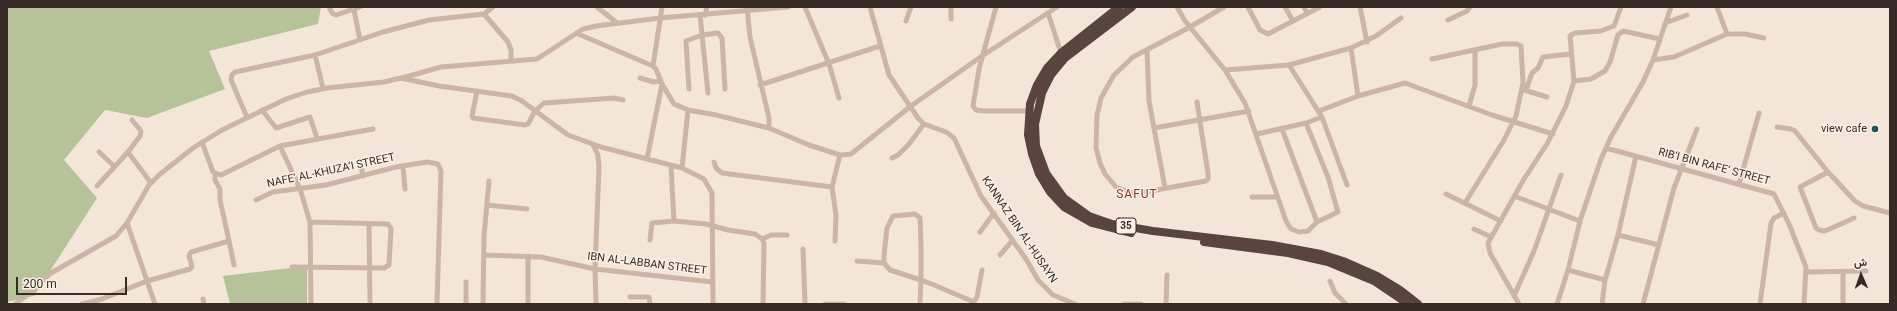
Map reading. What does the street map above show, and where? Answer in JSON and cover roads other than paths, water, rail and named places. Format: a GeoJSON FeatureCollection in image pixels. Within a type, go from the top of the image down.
{"type":"FeatureCollection","features":[{"type":"Feature","properties":{"kind":"highway","name":"35"},"geometry":{"type":"LineString","coordinates":[[1119,7],[1061,52],[1042,75],[1033,95],[1029,111],[1029,144],[1039,174],[1055,198],[1068,210],[1085,220],[1116,230],[1288,253],[1315,259],[1362,275],[1385,287],[1408,304]]}},
{"type":"Feature","properties":{"kind":"highway","name":"35"},"geometry":{"type":"LineString","coordinates":[[1132,7],[1065,58],[1051,75],[1042,93],[1035,124],[1036,146],[1046,173],[1064,198],[1090,216],[1112,224],[1153,231],[1280,246],[1321,254],[1343,261],[1377,276],[1400,290],[1418,304]]}},
{"type":"Feature","properties":{"kind":"street"},"geometry":{"type":"LineString","coordinates":[[329,7],[332,13],[336,15],[360,7]]}},
{"type":"Feature","properties":{"kind":"street"},"geometry":{"type":"LineString","coordinates":[[247,117],[231,80],[233,73],[315,55],[429,20],[484,14],[493,7]]}},
{"type":"Feature","properties":{"kind":"street"},"geometry":{"type":"LineString","coordinates":[[597,7],[616,22]]}},
{"type":"Feature","properties":{"kind":"street"},"geometry":{"type":"LineString","coordinates":[[662,7],[653,66],[674,104],[688,110],[769,128],[810,145],[840,155],[856,152],[911,106],[982,56],[1057,7]]}},
{"type":"Feature","properties":{"kind":"street"},"geometry":{"type":"LineString","coordinates":[[707,7],[702,15],[702,35],[708,93]]}},
{"type":"Feature","properties":{"kind":"street"},"geometry":{"type":"LineString","coordinates":[[15,304],[51,273],[116,236],[127,223],[137,204],[151,183],[159,175],[202,142],[247,117],[286,99],[323,88],[376,83],[452,65],[537,59],[586,28],[616,22],[702,15],[747,9],[788,7]]}},
{"type":"Feature","properties":{"kind":"street"},"geometry":{"type":"LineString","coordinates":[[805,7],[829,64],[839,98]]}},
{"type":"Feature","properties":{"kind":"street"},"geometry":{"type":"LineString","coordinates":[[870,7],[890,77],[918,118],[924,124],[909,144],[898,155],[892,158]]}},
{"type":"Feature","properties":{"kind":"street"},"geometry":{"type":"LineString","coordinates":[[906,21],[911,7]]}},
{"type":"Feature","properties":{"kind":"street"},"geometry":{"type":"LineString","coordinates":[[951,7],[951,19]]}},
{"type":"Feature","properties":{"kind":"street"},"geometry":{"type":"LineString","coordinates":[[996,7],[982,56],[973,103],[974,109],[984,111],[1029,111]]}},
{"type":"Feature","properties":{"kind":"street"},"geometry":{"type":"LineString","coordinates":[[1177,7],[1190,27],[1225,70],[1248,111],[1286,221],[1291,229],[1300,232],[1308,231],[1317,222],[1334,215],[1338,211],[1323,164],[1306,123]]}},
{"type":"Feature","properties":{"kind":"street"},"geometry":{"type":"LineString","coordinates":[[1197,102],[1208,179],[1204,182],[1134,194],[1116,187],[1105,174],[1096,148],[1097,115],[1105,89],[1124,64],[1224,7]]}},
{"type":"Feature","properties":{"kind":"street"},"geometry":{"type":"LineString","coordinates":[[1248,7],[1260,30],[1264,33],[1271,34],[1320,7]]}},
{"type":"Feature","properties":{"kind":"street"},"geometry":{"type":"LineString","coordinates":[[1284,7],[1293,21]]}},
{"type":"Feature","properties":{"kind":"street"},"geometry":{"type":"LineString","coordinates":[[1304,7],[1307,13]]}},
{"type":"Feature","properties":{"kind":"street"},"geometry":{"type":"LineString","coordinates":[[1360,7],[1367,42]]}},
{"type":"Feature","properties":{"kind":"street"},"geometry":{"type":"LineString","coordinates":[[1448,20],[1467,11],[1470,7]]}},
{"type":"Feature","properties":{"kind":"street"},"geometry":{"type":"LineString","coordinates":[[1519,304],[1490,253],[1488,244],[1514,196],[1553,134],[1563,113],[1574,81],[1569,39],[1571,35],[1575,33],[1608,29],[1614,26],[1617,22],[1621,7]]}},
{"type":"Feature","properties":{"kind":"street"},"geometry":{"type":"LineString","coordinates":[[1558,304],[1580,221],[1606,148],[1653,60],[1671,7]]}},
{"type":"Feature","properties":{"kind":"street"},"geometry":{"type":"LineString","coordinates":[[1717,7],[1727,34]]}},
{"type":"Feature","properties":{"kind":"street"},"geometry":{"type":"LineString","coordinates":[[747,9],[750,37],[760,85],[769,118],[769,128]]}},
{"type":"Feature","properties":{"kind":"street"},"geometry":{"type":"LineString","coordinates":[[354,10],[360,40]]}},
{"type":"Feature","properties":{"kind":"street"},"geometry":{"type":"LineString","coordinates":[[1048,13],[1061,52]]}},
{"type":"Feature","properties":{"kind":"street"},"geometry":{"type":"LineString","coordinates":[[484,14],[508,42],[511,50],[511,60]]}},
{"type":"Feature","properties":{"kind":"street"},"geometry":{"type":"LineString","coordinates":[[1665,23],[1687,14]]}},
{"type":"Feature","properties":{"kind":"street"},"geometry":{"type":"LineString","coordinates":[[1225,70],[1289,65],[1351,48],[1367,42],[1385,31],[1401,18]]}},
{"type":"Feature","properties":{"kind":"street"},"geometry":{"type":"LineString","coordinates":[[1574,81],[1592,79],[1605,71],[1610,62],[1620,32],[1626,30],[1660,39]]}},
{"type":"Feature","properties":{"kind":"street"},"geometry":{"type":"LineString","coordinates":[[576,33],[653,66]]}},
{"type":"Feature","properties":{"kind":"street"},"geometry":{"type":"LineString","coordinates":[[689,89],[685,43],[689,39],[702,35],[718,33],[722,36],[725,88]]}},
{"type":"Feature","properties":{"kind":"street"},"geometry":{"type":"LineString","coordinates":[[1653,60],[1674,57],[1727,34],[1745,34],[1764,38]]}},
{"type":"Feature","properties":{"kind":"street"},"geometry":{"type":"LineString","coordinates":[[1432,59],[1502,44],[1520,45],[1524,90]]}},
{"type":"Feature","properties":{"kind":"street"},"geometry":{"type":"LineString","coordinates":[[760,85],[829,64],[880,46]]}},
{"type":"Feature","properties":{"kind":"street"},"geometry":{"type":"LineString","coordinates":[[1351,48],[1358,96]]}},
{"type":"Feature","properties":{"kind":"street"},"geometry":{"type":"LineString","coordinates":[[1147,50],[1149,101],[1165,188]]}},
{"type":"Feature","properties":{"kind":"street"},"geometry":{"type":"LineString","coordinates":[[1469,106],[1475,85],[1475,50]]}},
{"type":"Feature","properties":{"kind":"street"},"geometry":{"type":"LineString","coordinates":[[1465,203],[1497,152],[1513,122],[1524,90],[1543,57],[1570,54]]}},
{"type":"Feature","properties":{"kind":"street"},"geometry":{"type":"LineString","coordinates":[[315,55],[323,88]]}},
{"type":"Feature","properties":{"kind":"street"},"geometry":{"type":"LineString","coordinates":[[1289,65],[1322,117],[1347,185]]}},
{"type":"Feature","properties":{"kind":"street"},"geometry":{"type":"LineString","coordinates":[[426,71],[425,79],[427,84]]}},
{"type":"Feature","properties":{"kind":"street"},"geometry":{"type":"LineString","coordinates":[[401,78],[427,84],[512,96],[535,111],[560,131],[593,145],[682,168],[697,175],[708,184],[712,193],[713,304]]}},
{"type":"Feature","properties":{"kind":"street"},"geometry":{"type":"LineString","coordinates":[[640,78],[654,82],[661,82]]}},
{"type":"Feature","properties":{"kind":"street"},"geometry":{"type":"LineString","coordinates":[[647,159],[661,82]]}},
{"type":"Feature","properties":{"kind":"street"},"geometry":{"type":"LineString","coordinates":[[1319,111],[1358,96],[1405,83],[1513,122],[1553,134]]}},
{"type":"Feature","properties":{"kind":"street"},"geometry":{"type":"LineString","coordinates":[[1524,90],[1547,97]]}},
{"type":"Feature","properties":{"kind":"street"},"geometry":{"type":"LineString","coordinates":[[477,91],[472,116],[475,119],[526,125],[535,111],[544,103],[614,98],[623,100]]}},
{"type":"Feature","properties":{"kind":"street"},"geometry":{"type":"LineString","coordinates":[[262,110],[276,128],[310,118],[317,138]]}},
{"type":"Feature","properties":{"kind":"street"},"geometry":{"type":"LineString","coordinates":[[682,168],[688,110]]}},
{"type":"Feature","properties":{"kind":"street"},"geometry":{"type":"LineString","coordinates":[[1154,128],[1248,111]]}},
{"type":"Feature","properties":{"kind":"street"},"geometry":{"type":"LineString","coordinates":[[1739,184],[1759,113]]}},
{"type":"Feature","properties":{"kind":"street"},"geometry":{"type":"LineString","coordinates":[[1257,134],[1306,123],[1322,117]]}},
{"type":"Feature","properties":{"kind":"street"},"geometry":{"type":"LineString","coordinates":[[97,186],[128,152],[141,134],[141,131],[132,120]]}},
{"type":"Feature","properties":{"kind":"street","name":"KANNAZ BIN AL-HUSAYN"},"geometry":{"type":"LineString","coordinates":[[924,124],[946,132],[954,138],[974,182],[1012,241],[1026,259],[1038,280],[1049,292],[1076,304]]}},
{"type":"Feature","properties":{"kind":"street"},"geometry":{"type":"LineString","coordinates":[[1777,128],[1791,129],[1795,131],[1828,172],[1855,201],[1862,206],[1890,213]]}},
{"type":"Feature","properties":{"kind":"street"},"geometry":{"type":"LineString","coordinates":[[215,174],[224,173],[280,146],[317,138],[373,129]]}},
{"type":"Feature","properties":{"kind":"street"},"geometry":{"type":"LineString","coordinates":[[1282,129],[1317,222]]}},
{"type":"Feature","properties":{"kind":"street"},"geometry":{"type":"LineString","coordinates":[[1643,304],[1674,188],[1697,129]]}},
{"type":"Feature","properties":{"kind":"street"},"geometry":{"type":"LineString","coordinates":[[202,142],[212,171],[215,174],[215,180],[220,192],[220,200],[234,265]]}},
{"type":"Feature","properties":{"kind":"street"},"geometry":{"type":"LineString","coordinates":[[593,145],[598,154],[600,167]]}},
{"type":"Feature","properties":{"kind":"street"},"geometry":{"type":"LineString","coordinates":[[280,146],[300,189],[310,222],[311,304]]}},
{"type":"Feature","properties":{"kind":"street"},"geometry":{"type":"LineString","coordinates":[[596,304],[595,269],[600,167],[603,148]]}},
{"type":"Feature","properties":{"kind":"street","name":"RIB‘I BIN RAFE‘ STREET"},"geometry":{"type":"LineString","coordinates":[[1606,148],[1774,194],[1784,213],[1804,261],[1806,272],[1804,304]]}},
{"type":"Feature","properties":{"kind":"street"},"geometry":{"type":"LineString","coordinates":[[99,152],[114,166]]}},
{"type":"Feature","properties":{"kind":"street"},"geometry":{"type":"LineString","coordinates":[[128,152],[151,183]]}},
{"type":"Feature","properties":{"kind":"street"},"geometry":{"type":"LineString","coordinates":[[835,241],[836,215],[832,187],[840,155]]}},
{"type":"Feature","properties":{"kind":"street"},"geometry":{"type":"LineString","coordinates":[[1602,304],[1605,280],[1618,235],[1636,156]]}},
{"type":"Feature","properties":{"kind":"street","name":"NAFE‘ AL-KHUZA‘I STREET"},"geometry":{"type":"LineString","coordinates":[[256,200],[273,192],[300,189],[403,166],[433,162],[438,164],[440,167],[438,304]]}},
{"type":"Feature","properties":{"kind":"street"},"geometry":{"type":"LineString","coordinates":[[714,162],[716,168],[722,173],[832,187]]}},
{"type":"Feature","properties":{"kind":"street"},"geometry":{"type":"LineString","coordinates":[[361,165],[363,176]]}},
{"type":"Feature","properties":{"kind":"street"},"geometry":{"type":"LineString","coordinates":[[403,166],[405,189]]}},
{"type":"Feature","properties":{"kind":"street"},"geometry":{"type":"LineString","coordinates":[[671,166],[674,221]]}},
{"type":"Feature","properties":{"kind":"street"},"geometry":{"type":"LineString","coordinates":[[1828,172],[1800,187],[1816,228],[1825,231],[1854,218]]}},
{"type":"Feature","properties":{"kind":"street"},"geometry":{"type":"LineString","coordinates":[[1514,296],[1534,252],[1561,175]]}},
{"type":"Feature","properties":{"kind":"street"},"geometry":{"type":"LineString","coordinates":[[483,304],[484,255],[489,181]]}},
{"type":"Feature","properties":{"kind":"street"},"geometry":{"type":"LineString","coordinates":[[1446,194],[1500,221]]}},
{"type":"Feature","properties":{"kind":"street"},"geometry":{"type":"LineString","coordinates":[[1514,196],[1580,221]]}},
{"type":"Feature","properties":{"kind":"street"},"geometry":{"type":"LineString","coordinates":[[1252,197],[1277,197]]}},
{"type":"Feature","properties":{"kind":"street"},"geometry":{"type":"LineString","coordinates":[[487,205],[527,209]]}},
{"type":"Feature","properties":{"kind":"street"},"geometry":{"type":"LineString","coordinates":[[980,232],[994,213]]}},
{"type":"Feature","properties":{"kind":"street"},"geometry":{"type":"LineString","coordinates":[[1760,304],[1771,223],[1774,218],[1784,213]]}},
{"type":"Feature","properties":{"kind":"street"},"geometry":{"type":"LineString","coordinates":[[884,263],[887,228],[890,219],[896,215],[918,214],[921,223],[920,304]]}},
{"type":"Feature","properties":{"kind":"street"},"geometry":{"type":"LineString","coordinates":[[650,240],[652,223],[674,221],[755,234],[762,239],[764,243],[763,304]]}},
{"type":"Feature","properties":{"kind":"street"},"geometry":{"type":"LineString","coordinates":[[292,267],[386,268],[389,265],[391,229],[388,224],[310,222]]}},
{"type":"Feature","properties":{"kind":"street"},"geometry":{"type":"LineString","coordinates":[[127,223],[154,304]]}},
{"type":"Feature","properties":{"kind":"street"},"geometry":{"type":"LineString","coordinates":[[369,224],[370,304]]}},
{"type":"Feature","properties":{"kind":"street"},"geometry":{"type":"LineString","coordinates":[[1474,229],[1491,237]]}},
{"type":"Feature","properties":{"kind":"street"},"geometry":{"type":"LineString","coordinates":[[762,239],[771,235],[787,235]]}},
{"type":"Feature","properties":{"kind":"street"},"geometry":{"type":"LineString","coordinates":[[1618,235],[1659,245]]}},
{"type":"Feature","properties":{"kind":"street"},"geometry":{"type":"LineString","coordinates":[[82,304],[102,299],[147,281],[190,269],[192,267],[189,256],[191,252],[229,241]]}},
{"type":"Feature","properties":{"kind":"street"},"geometry":{"type":"LineString","coordinates":[[1000,255],[1012,241]]}},
{"type":"Feature","properties":{"kind":"street"},"geometry":{"type":"LineString","coordinates":[[803,249],[805,304]]}},
{"type":"Feature","properties":{"kind":"street","name":"IBN AL-LABBAN STREET"},"geometry":{"type":"LineString","coordinates":[[484,255],[528,256],[559,260],[595,269],[712,282]]}},
{"type":"Feature","properties":{"kind":"street"},"geometry":{"type":"LineString","coordinates":[[528,256],[528,304]]}},
{"type":"Feature","properties":{"kind":"street"},"geometry":{"type":"LineString","coordinates":[[857,261],[884,263],[890,270],[921,280],[976,303],[982,270]]}},
{"type":"Feature","properties":{"kind":"street"},"geometry":{"type":"LineString","coordinates":[[1568,270],[1605,280]]}},
{"type":"Feature","properties":{"kind":"street"},"geometry":{"type":"LineString","coordinates":[[1806,272],[1866,271]]}},
{"type":"Feature","properties":{"kind":"street"},"geometry":{"type":"LineString","coordinates":[[1843,272],[1843,304]]}},
{"type":"Feature","properties":{"kind":"street"},"geometry":{"type":"LineString","coordinates":[[1166,304],[1167,275]]}},
{"type":"Feature","properties":{"kind":"street"},"geometry":{"type":"LineString","coordinates":[[1330,281],[1335,292],[1346,304]]}},
{"type":"Feature","properties":{"kind":"street"},"geometry":{"type":"LineString","coordinates":[[466,282],[466,304]]}},
{"type":"Feature","properties":{"kind":"street"},"geometry":{"type":"LineString","coordinates":[[630,297],[649,297],[650,304]]}},
{"type":"Feature","properties":{"kind":"street"},"geometry":{"type":"LineString","coordinates":[[825,304],[844,304]]}},
{"type":"Feature","properties":{"kind":"street"},"geometry":{"type":"LineString","coordinates":[[1124,304],[1141,304]]}},
{"type":"Feature","properties":{"kind":"place","name":"view cafe"},"geometry":{"type":"Point","coordinates":[1875,129]}},
{"type":"Feature","properties":{"kind":"district","name":"SAFUT"},"geometry":{"type":"Point","coordinates":[1137,195]}}]}
